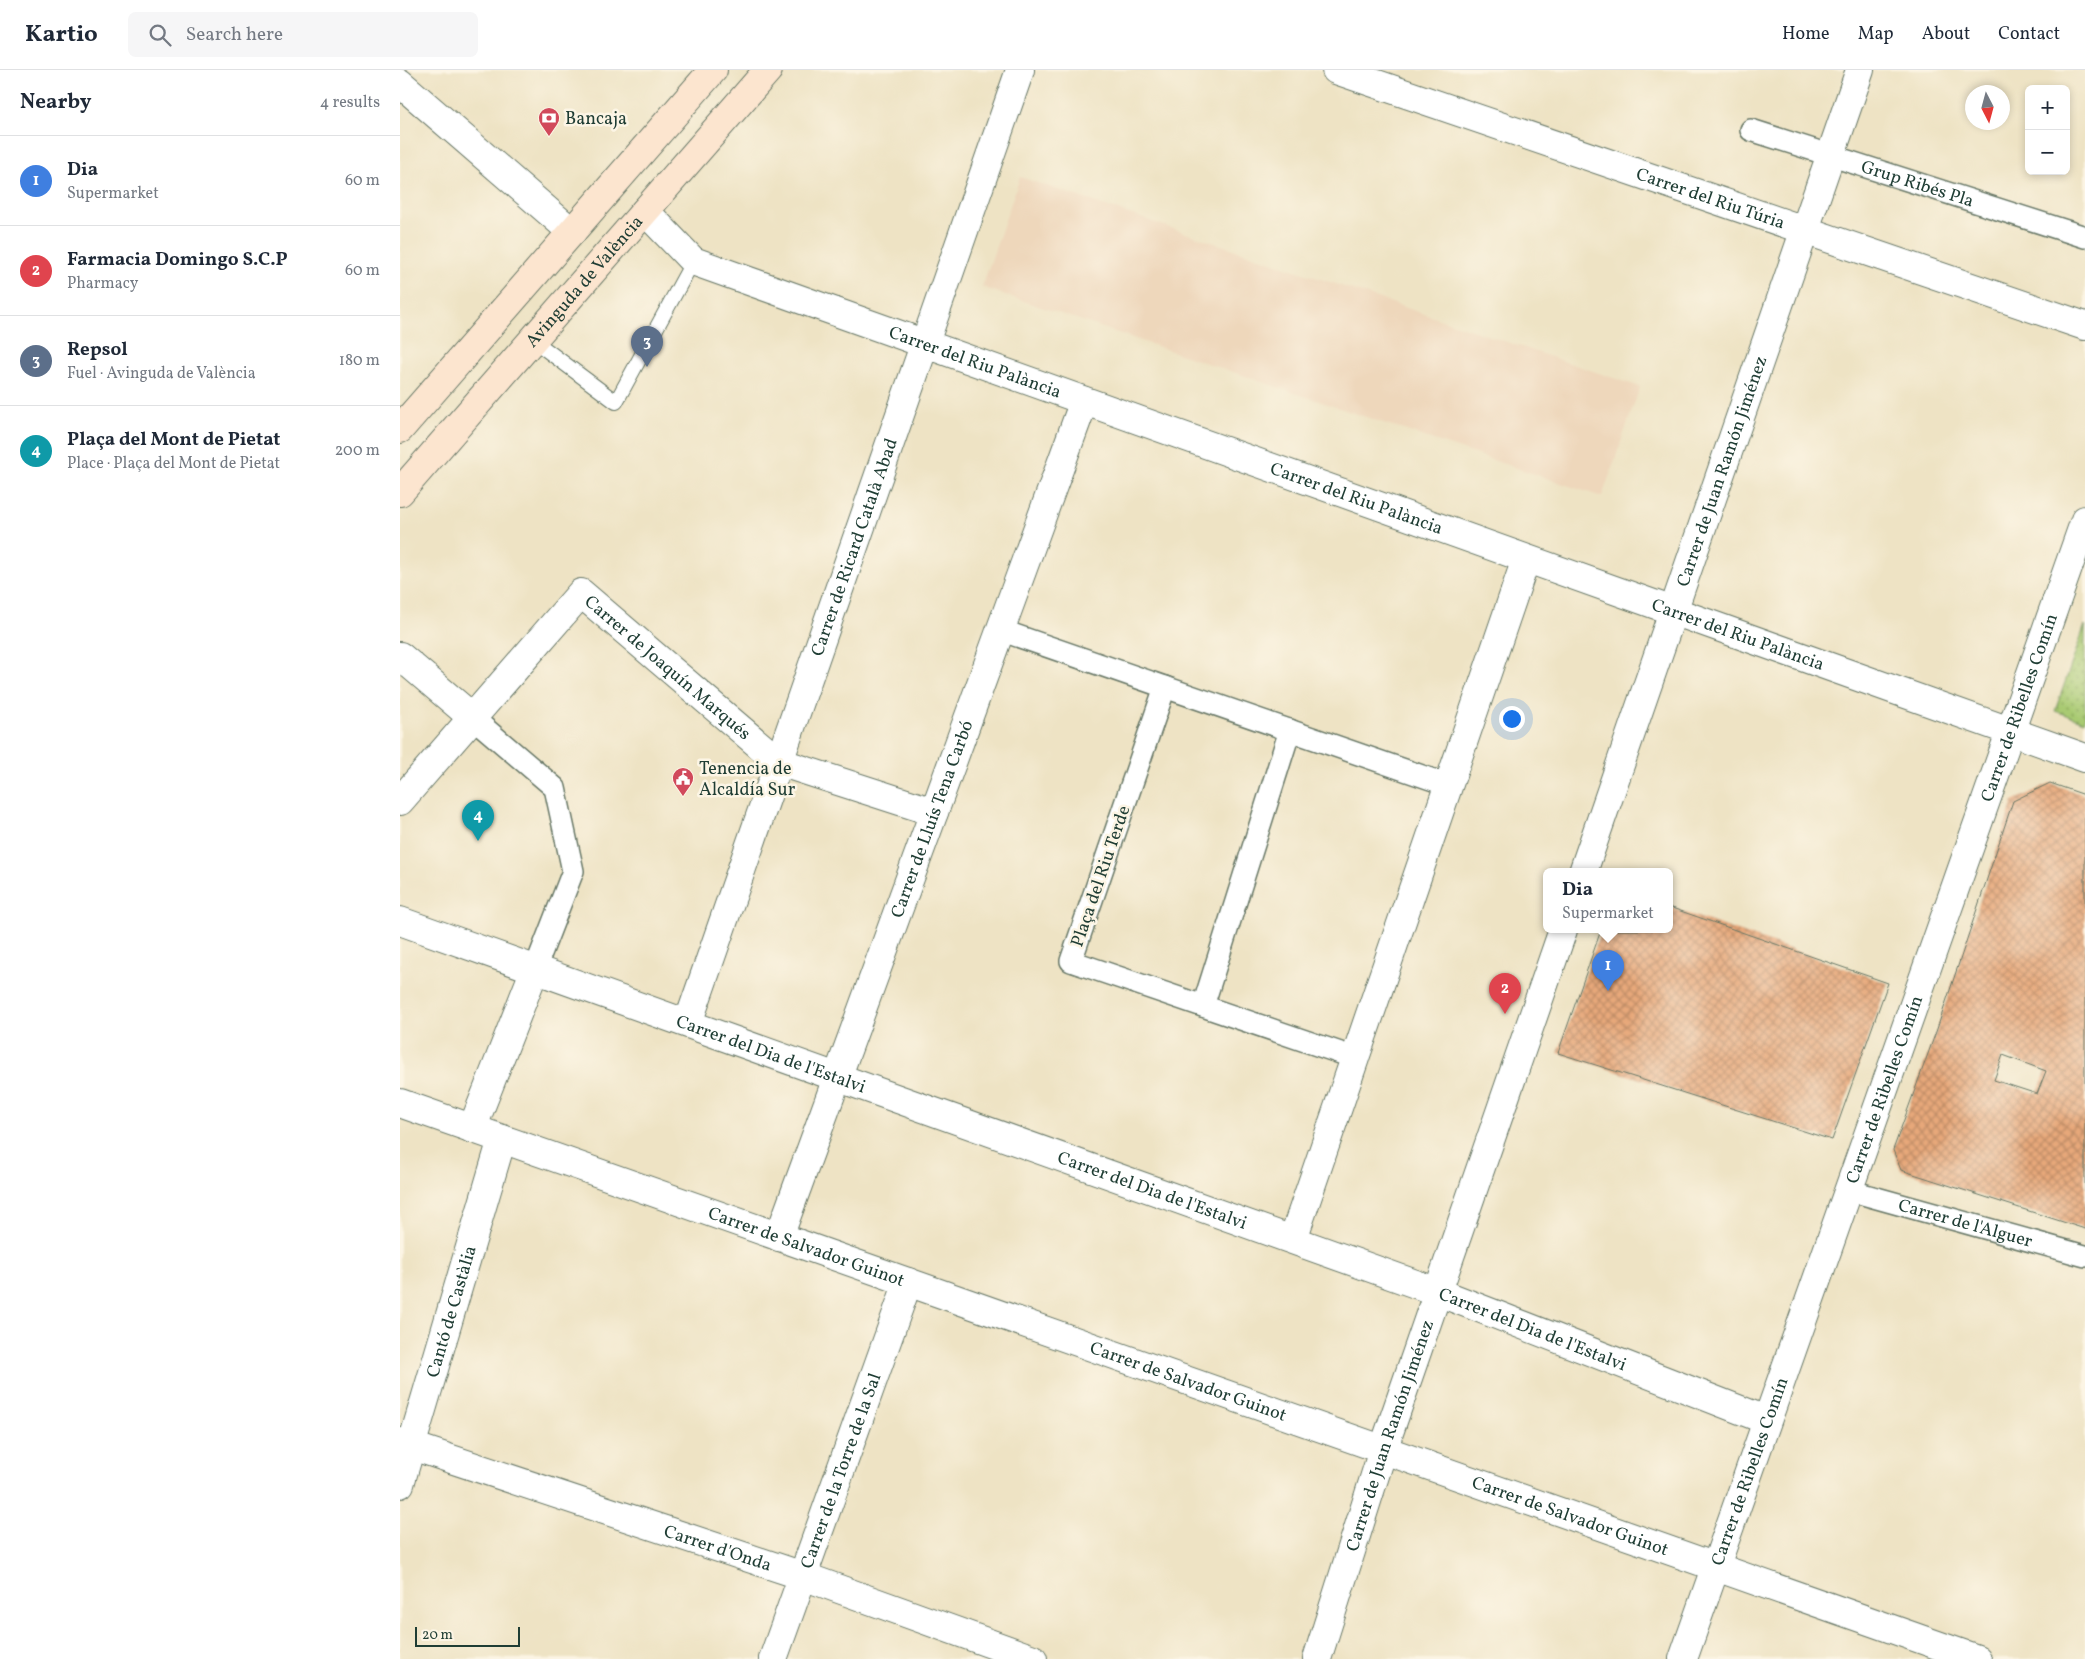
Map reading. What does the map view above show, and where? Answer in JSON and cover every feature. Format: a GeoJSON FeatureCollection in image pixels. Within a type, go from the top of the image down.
{"type":"FeatureCollection","features":[{"type":"Feature","properties":{"kind":"main road"},"geometry":{"type":"LineString","coordinates":[[400,430],[713,70]]}},
{"type":"Feature","properties":{"kind":"main road","name":"Avinguda de València"},"geometry":{"type":"LineString","coordinates":[[400,492],[768,70]]}},
{"type":"Feature","properties":{"kind":"street","name":"Carrer de Ricard Català Abad"},"geometry":{"type":"LineString","coordinates":[[688,1023],[1020,70]]}},
{"type":"Feature","properties":{"kind":"street","name":"Carrer del Riu Túria"},"geometry":{"type":"LineString","coordinates":[[1336,70],[2085,326]]}},
{"type":"Feature","properties":{"kind":"street","name":"Carrer de Juan Ramón Jiménez"},"geometry":{"type":"LineString","coordinates":[[1584,868],[1860,70]]}},
{"type":"Feature","properties":{"kind":"street"},"geometry":{"type":"LineString","coordinates":[[400,83],[572,232]]}},
{"type":"Feature","properties":{"kind":"street","name":"Grup Ribés Pla"},"geometry":{"type":"LineString","coordinates":[[1751,130],[2085,237]]}},
{"type":"Feature","properties":{"kind":"street","name":"Carrer del Riu Palància"},"geometry":{"type":"LineString","coordinates":[[645,211],[693,261],[2085,758]]}},
{"type":"Feature","properties":{"kind":"street","name":"Carrer de Lluís Tena Carbó"},"geometry":{"type":"LineString","coordinates":[[779,1237],[1084,401]]}},
{"type":"Feature","properties":{"kind":"street","name":"Carrer de Ribelles Comín"},"geometry":{"type":"LineString","coordinates":[[1683,1659],[1714,1566],[2085,520]]}},
{"type":"Feature","properties":{"kind":"street"},"geometry":{"type":"LineString","coordinates":[[1293,1239],[1526,559]]}},
{"type":"Feature","properties":{"kind":"street","name":"Carrer de Joaquín Marqués"},"geometry":{"type":"LineString","coordinates":[[473,718],[581,593],[779,762],[934,812]]}},
{"type":"Feature","properties":{"kind":"street"},"geometry":{"type":"LineString","coordinates":[[1000,630],[1448,785]]}},
{"type":"Feature","properties":{"kind":"street"},"geometry":{"type":"LineString","coordinates":[[400,656],[556,788],[573,871],[472,1129]]}},
{"type":"Feature","properties":{"kind":"street","name":"Plaça del Riu Terde"},"geometry":{"type":"LineString","coordinates":[[1165,687],[1071,961],[1355,1058]]}},
{"type":"Feature","properties":{"kind":"street"},"geometry":{"type":"LineString","coordinates":[[400,801],[473,718]]}},
{"type":"Feature","properties":{"kind":"street"},"geometry":{"type":"LineString","coordinates":[[1203,1006],[1290,730]]}},
{"type":"Feature","properties":{"kind":"street","name":"Carrer del Dia de l'Estalvi"},"geometry":{"type":"LineString","coordinates":[[400,920],[1438,1292],[1766,1420]]}},
{"type":"Feature","properties":{"kind":"street","name":"Carrer de Juan Ramón Jiménez"},"geometry":{"type":"LineString","coordinates":[[1317,1659],[1384,1450],[1562,933]]}},
{"type":"Feature","properties":{"kind":"street","name":"Carrer de Salvador Guinot"},"geometry":{"type":"LineString","coordinates":[[400,1103],[1976,1659]]}},
{"type":"Feature","properties":{"kind":"street","name":"Cantó de Castàlia"},"geometry":{"type":"LineString","coordinates":[[400,1484],[405,1444],[502,1139]]}},
{"type":"Feature","properties":{"kind":"street","name":"Carrer de l'Alguer"},"geometry":{"type":"LineString","coordinates":[[1848,1190],[2085,1256]]}},
{"type":"Feature","properties":{"kind":"street","name":"Carrer de la Torre de la Sal"},"geometry":{"type":"LineString","coordinates":[[773,1659],[908,1282]]}},
{"type":"Feature","properties":{"kind":"street","name":"Carrer d'Onda"},"geometry":{"type":"LineString","coordinates":[[405,1444],[803,1576],[1033,1659]]}},
{"type":"Feature","properties":{"kind":"lane"},"geometry":{"type":"LineString","coordinates":[[533,340],[616,402],[693,261]]}},
{"type":"Feature","properties":{"kind":"shaded area"},"geometry":{"type":"Polygon","coordinates":[[[1020,177],[1640,387],[1602,497],[982,287],[1020,177]]]}},
{"type":"Feature","properties":{"kind":"green space"},"geometry":{"type":"Polygon","coordinates":[[[2085,625],[2085,721],[2055,711],[2085,625]]]}},
{"type":"Feature","properties":{"kind":"building"},"geometry":{"type":"Polygon","coordinates":[[[2050,783],[2085,795],[2085,1229],[1901,1170],[1893,1150],[1937,1029],[2013,801],[2050,783]],[[2003,1055],[1994,1080],[2037,1094],[2046,1071],[2003,1055]]]}},
{"type":"Feature","properties":{"kind":"building"},"geometry":{"type":"Polygon","coordinates":[[[1673,908],[1888,983],[1832,1140],[1558,1053],[1600,933],[1673,933],[1673,908]]]}},
{"type":"Feature","properties":{"kind":"place","name":"Bancaja"},"geometry":{"type":"Point","coordinates":[549,137]}},
{"type":"Feature","properties":{"kind":"place","name":"Repsol"},"geometry":{"type":"Point","coordinates":[647,367]}},
{"type":"Feature","properties":{"kind":"place","name":"Tenencia de Alcaldía Sur"},"geometry":{"type":"Point","coordinates":[683,797]}},
{"type":"Feature","properties":{"kind":"place","name":"Plaça del Mont de Pietat"},"geometry":{"type":"Point","coordinates":[478,841]}},
{"type":"Feature","properties":{"kind":"place","name":"Dia"},"geometry":{"type":"Point","coordinates":[1608,991]}},
{"type":"Feature","properties":{"kind":"place","name":"Farmacia Domingo S.C.P"},"geometry":{"type":"Point","coordinates":[1505,1014]}}]}
